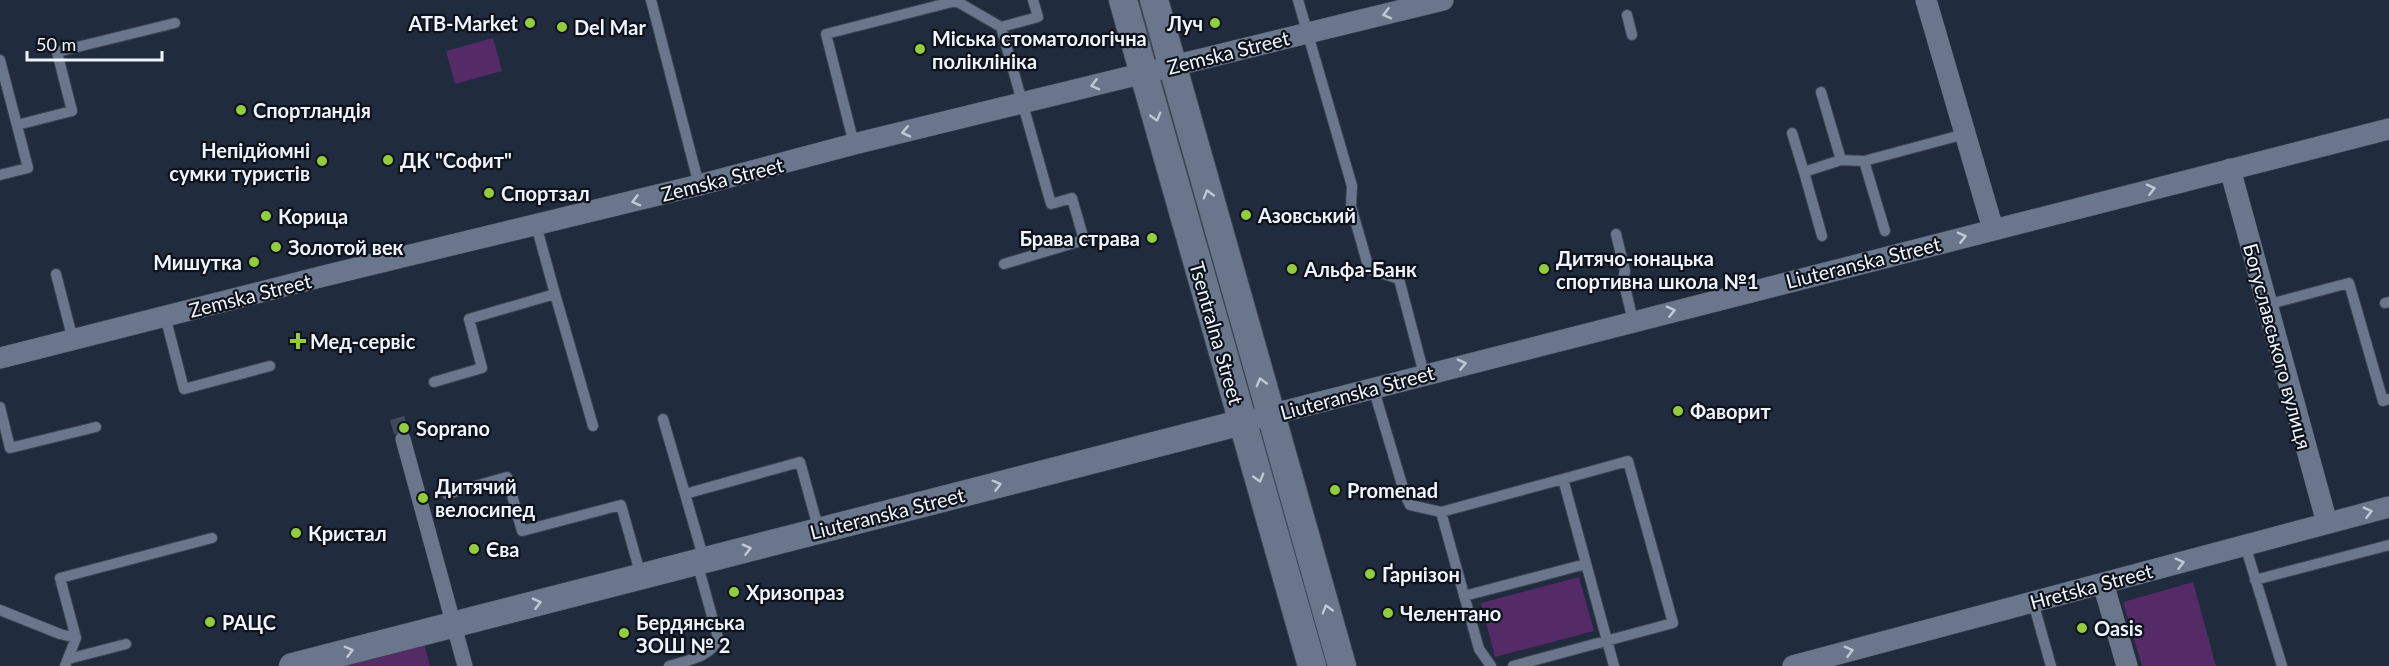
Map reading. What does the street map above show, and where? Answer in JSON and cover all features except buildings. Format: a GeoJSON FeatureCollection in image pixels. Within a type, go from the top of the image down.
{"type":"FeatureCollection","features":[{"type":"Feature","properties":{"kind":"main road","name":"Tsentralna Street"},"geometry":{"type":"LineString","coordinates":[[1123,0],[1312,666]]}},
{"type":"Feature","properties":{"kind":"main road","name":"Tsentralna Street"},"geometry":{"type":"LineString","coordinates":[[1154,0],[1342,666]]}},
{"type":"Feature","properties":{"kind":"street","name":"Zemska Street"},"geometry":{"type":"LineString","coordinates":[[0,358],[699,185],[854,144],[1443,0]]}},
{"type":"Feature","properties":{"kind":"street"},"geometry":{"type":"LineString","coordinates":[[1926,0],[1993,229]]}},
{"type":"Feature","properties":{"kind":"street","name":"Liuteranska Street"},"geometry":{"type":"LineString","coordinates":[[292,666],[1373,387],[2389,129]]}},
{"type":"Feature","properties":{"kind":"street","name":"Богуславського вулиця"},"geometry":{"type":"LineString","coordinates":[[2230,169],[2327,523]]}},
{"type":"Feature","properties":{"kind":"street"},"geometry":{"type":"LineString","coordinates":[[403,439],[465,666]]}},
{"type":"Feature","properties":{"kind":"street","name":"Hretska Street"},"geometry":{"type":"LineString","coordinates":[[1793,666],[2389,507]]}},
{"type":"Feature","properties":{"kind":"street"},"geometry":{"type":"LineString","coordinates":[[2103,583],[2127,666]]}},
{"type":"Feature","properties":{"kind":"lane"},"geometry":{"type":"LineString","coordinates":[[651,0],[699,185]]}},
{"type":"Feature","properties":{"kind":"lane"},"geometry":{"type":"LineString","coordinates":[[1001,27],[1038,17],[1033,0]]}},
{"type":"Feature","properties":{"kind":"lane"},"geometry":{"type":"LineString","coordinates":[[1298,0],[1352,186],[1350,206],[1369,269],[1399,279],[1424,374]]}},
{"type":"Feature","properties":{"kind":"lane"},"geometry":{"type":"LineString","coordinates":[[854,144],[826,34],[956,1],[1001,27],[1051,204],[1072,198],[1084,240],[1004,264]]}},
{"type":"Feature","properties":{"kind":"lane"},"geometry":{"type":"LineString","coordinates":[[1628,15],[1632,35]]}},
{"type":"Feature","properties":{"kind":"lane"},"geometry":{"type":"LineString","coordinates":[[16,125],[72,111],[57,52],[176,23]]}},
{"type":"Feature","properties":{"kind":"lane"},"geometry":{"type":"LineString","coordinates":[[0,60],[28,168],[0,175]]}},
{"type":"Feature","properties":{"kind":"lane"},"geometry":{"type":"LineString","coordinates":[[1821,92],[1841,160]]}},
{"type":"Feature","properties":{"kind":"lane"},"geometry":{"type":"LineString","coordinates":[[1792,133],[1822,236]]}},
{"type":"Feature","properties":{"kind":"lane"},"geometry":{"type":"LineString","coordinates":[[1804,172],[1841,160],[1864,161],[1965,134]]}},
{"type":"Feature","properties":{"kind":"lane"},"geometry":{"type":"LineString","coordinates":[[1864,161],[1885,231]]}},
{"type":"Feature","properties":{"kind":"lane"},"geometry":{"type":"LineString","coordinates":[[536,225],[593,426]]}},
{"type":"Feature","properties":{"kind":"lane"},"geometry":{"type":"LineString","coordinates":[[1616,234],[1633,321]]}},
{"type":"Feature","properties":{"kind":"lane"},"geometry":{"type":"LineString","coordinates":[[56,274],[73,340]]}},
{"type":"Feature","properties":{"kind":"lane"},"geometry":{"type":"LineString","coordinates":[[2266,305],[2349,283],[2383,401],[2389,399]]}},
{"type":"Feature","properties":{"kind":"lane"},"geometry":{"type":"LineString","coordinates":[[434,382],[483,368],[469,319],[555,294]]}},
{"type":"Feature","properties":{"kind":"lane"},"geometry":{"type":"LineString","coordinates":[[165,316],[184,389],[270,366]]}},
{"type":"Feature","properties":{"kind":"lane"},"geometry":{"type":"LineString","coordinates":[[1373,387],[1410,505],[1441,512],[1628,461],[1673,623],[1514,666]]}},
{"type":"Feature","properties":{"kind":"lane"},"geometry":{"type":"LineString","coordinates":[[0,407],[10,448],[96,427]]}},
{"type":"Feature","properties":{"kind":"lane"},"geometry":{"type":"LineString","coordinates":[[663,419],[685,494],[718,638],[709,653],[669,666]]}},
{"type":"Feature","properties":{"kind":"lane"},"geometry":{"type":"LineString","coordinates":[[685,494],[800,462],[819,531]]}},
{"type":"Feature","properties":{"kind":"lane"},"geometry":{"type":"LineString","coordinates":[[447,494],[507,477],[522,531],[621,504],[641,576]]}},
{"type":"Feature","properties":{"kind":"lane"},"geometry":{"type":"LineString","coordinates":[[1563,479],[1614,666]]}},
{"type":"Feature","properties":{"kind":"lane"},"geometry":{"type":"LineString","coordinates":[[1441,512],[1479,649],[1491,666]]}},
{"type":"Feature","properties":{"kind":"lane"},"geometry":{"type":"LineString","coordinates":[[67,663],[76,638],[60,578],[212,538]]}},
{"type":"Feature","properties":{"kind":"lane"},"geometry":{"type":"LineString","coordinates":[[2245,545],[2282,666]]}},
{"type":"Feature","properties":{"kind":"lane"},"geometry":{"type":"LineString","coordinates":[[2256,580],[2389,545]]}},
{"type":"Feature","properties":{"kind":"lane"},"geometry":{"type":"LineString","coordinates":[[1464,596],[1586,564]]}},
{"type":"Feature","properties":{"kind":"lane"},"geometry":{"type":"LineString","coordinates":[[2033,602],[2051,666]]}},
{"type":"Feature","properties":{"kind":"lane"},"geometry":{"type":"LineString","coordinates":[[0,610],[76,638]]}},
{"type":"Feature","properties":{"kind":"lane"},"geometry":{"type":"LineString","coordinates":[[67,663],[126,644]]}},
{"type":"Feature","properties":{"kind":"shaded area"},"geometry":{"type":"Polygon","coordinates":[[[493,38],[502,71],[455,84],[446,51],[493,38]]]}},
{"type":"Feature","properties":{"kind":"shaded area"},"geometry":{"type":"Polygon","coordinates":[[[1579,577],[1594,631],[1495,657],[1481,603],[1579,577]]]}},
{"type":"Feature","properties":{"kind":"shaded area"},"geometry":{"type":"Polygon","coordinates":[[[2193,582],[2216,666],[2142,666],[2123,602],[2193,582]]]}},
{"type":"Feature","properties":{"kind":"shaded area"},"geometry":{"type":"Polygon","coordinates":[[[424,643],[430,666],[331,666],[424,643]]]}},
{"type":"Feature","properties":{"kind":"tunnel"},"geometry":{"type":"LineString","coordinates":[[397,418],[403,439]]}},
{"type":"Feature","properties":{"kind":"place","name":"ATB-Market"},"geometry":{"type":"Point","coordinates":[530,23]}},
{"type":"Feature","properties":{"kind":"place","name":"Луч"},"geometry":{"type":"Point","coordinates":[1215,23]}},
{"type":"Feature","properties":{"kind":"place","name":"Del Mar"},"geometry":{"type":"Point","coordinates":[562,27]}},
{"type":"Feature","properties":{"kind":"place","name":"Міська стоматологічна поліклініка"},"geometry":{"type":"Point","coordinates":[920,49]}},
{"type":"Feature","properties":{"kind":"place","name":"Спортландія"},"geometry":{"type":"Point","coordinates":[241,110]}},
{"type":"Feature","properties":{"kind":"place","name":"ДК \"Софит\""},"geometry":{"type":"Point","coordinates":[388,160]}},
{"type":"Feature","properties":{"kind":"place","name":"Непідйомні сумки туристів"},"geometry":{"type":"Point","coordinates":[322,161]}},
{"type":"Feature","properties":{"kind":"place","name":"Спортзал"},"geometry":{"type":"Point","coordinates":[489,193]}},
{"type":"Feature","properties":{"kind":"place","name":"Азовський"},"geometry":{"type":"Point","coordinates":[1246,215]}},
{"type":"Feature","properties":{"kind":"place","name":"Корица"},"geometry":{"type":"Point","coordinates":[266,216]}},
{"type":"Feature","properties":{"kind":"place","name":"Брава страва"},"geometry":{"type":"Point","coordinates":[1152,238]}},
{"type":"Feature","properties":{"kind":"place","name":"Золотой век"},"geometry":{"type":"Point","coordinates":[276,247]}},
{"type":"Feature","properties":{"kind":"place","name":"Мишутка"},"geometry":{"type":"Point","coordinates":[254,262]}},
{"type":"Feature","properties":{"kind":"place","name":"Альфа-Банк"},"geometry":{"type":"Point","coordinates":[1292,269]}},
{"type":"Feature","properties":{"kind":"place","name":"Дитячо-юнацька спортивна школа №1"},"geometry":{"type":"Point","coordinates":[1544,269]}},
{"type":"Feature","properties":{"kind":"place","name":"Мед-сервіс"},"geometry":{"type":"Point","coordinates":[298,341]}},
{"type":"Feature","properties":{"kind":"place","name":"Фаворит"},"geometry":{"type":"Point","coordinates":[1678,411]}},
{"type":"Feature","properties":{"kind":"place","name":"Soprano"},"geometry":{"type":"Point","coordinates":[404,428]}},
{"type":"Feature","properties":{"kind":"place","name":"Promenad"},"geometry":{"type":"Point","coordinates":[1335,490]}},
{"type":"Feature","properties":{"kind":"place","name":"Дитячий велосипед"},"geometry":{"type":"Point","coordinates":[423,498]}},
{"type":"Feature","properties":{"kind":"place","name":"Кристал"},"geometry":{"type":"Point","coordinates":[296,533]}},
{"type":"Feature","properties":{"kind":"place","name":"Єва"},"geometry":{"type":"Point","coordinates":[474,549]}},
{"type":"Feature","properties":{"kind":"place","name":"Ґарнізон"},"geometry":{"type":"Point","coordinates":[1370,574]}},
{"type":"Feature","properties":{"kind":"place","name":"Хризопраз"},"geometry":{"type":"Point","coordinates":[734,592]}},
{"type":"Feature","properties":{"kind":"place","name":"Челентано"},"geometry":{"type":"Point","coordinates":[1388,613]}},
{"type":"Feature","properties":{"kind":"place","name":"РАЦС"},"geometry":{"type":"Point","coordinates":[210,622]}},
{"type":"Feature","properties":{"kind":"place","name":"Oasis"},"geometry":{"type":"Point","coordinates":[2082,628]}},
{"type":"Feature","properties":{"kind":"place","name":"Бердянська ЗОШ № 2"},"geometry":{"type":"Point","coordinates":[624,633]}}]}
